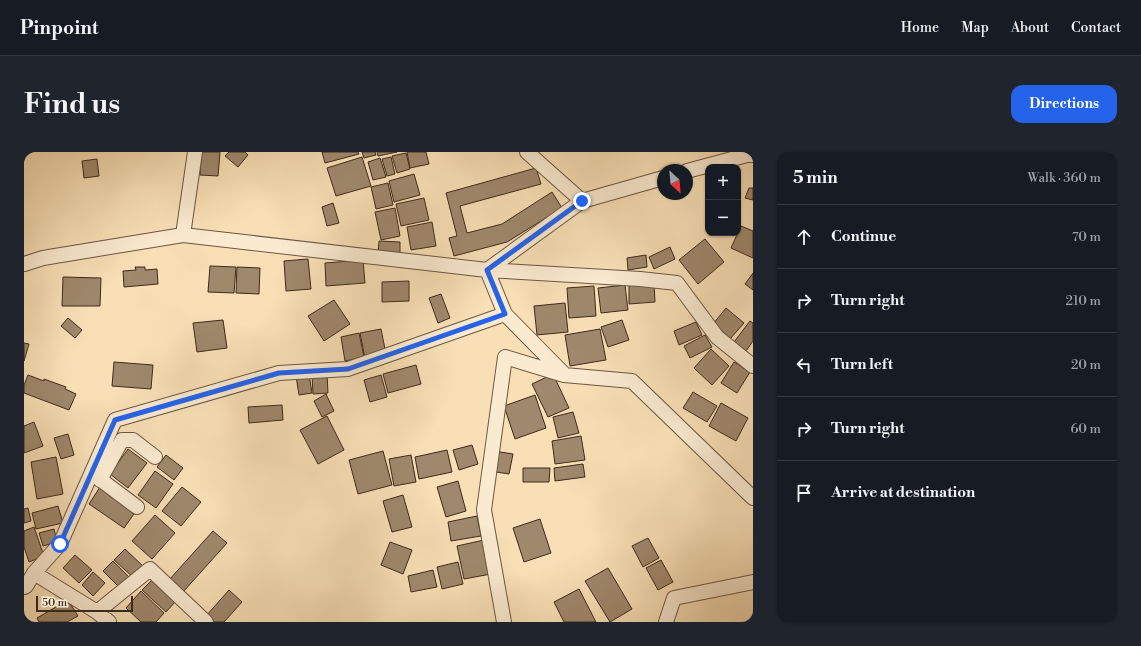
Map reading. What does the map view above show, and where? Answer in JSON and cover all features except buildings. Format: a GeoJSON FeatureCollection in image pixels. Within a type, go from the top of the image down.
{"type":"FeatureCollection","features":[{"type":"Feature","properties":{"kind":"street"},"geometry":{"type":"LineString","coordinates":[[183,235],[195,152]]}},
{"type":"Feature","properties":{"kind":"street"},"geometry":{"type":"LineString","coordinates":[[527,152],[582,201]]}},
{"type":"Feature","properties":{"kind":"street"},"geometry":{"type":"LineString","coordinates":[[693,169],[747,155],[753,155]]}},
{"type":"Feature","properties":{"kind":"street"},"geometry":{"type":"LineString","coordinates":[[487,270],[582,201],[657,180]]}},
{"type":"Feature","properties":{"kind":"street"},"geometry":{"type":"LineString","coordinates":[[24,264],[43,258],[183,235],[487,270],[640,279],[677,283],[717,337],[753,366]]}},
{"type":"Feature","properties":{"kind":"street"},"geometry":{"type":"LineString","coordinates":[[487,270],[505,314],[564,375]]}},
{"type":"Feature","properties":{"kind":"street"},"geometry":{"type":"LineString","coordinates":[[96,477],[115,420],[279,373],[348,369],[505,314]]}},
{"type":"Feature","properties":{"kind":"street"},"geometry":{"type":"LineString","coordinates":[[504,622],[484,510],[505,357],[564,375],[632,381],[753,498]]}},
{"type":"Feature","properties":{"kind":"street"},"geometry":{"type":"LineString","coordinates":[[24,587],[34,573],[60,544],[96,477],[122,440],[133,440],[155,457]]}},
{"type":"Feature","properties":{"kind":"street"},"geometry":{"type":"LineString","coordinates":[[96,477],[138,507]]}},
{"type":"Feature","properties":{"kind":"street"},"geometry":{"type":"LineString","coordinates":[[97,612],[150,570],[206,622]]}},
{"type":"Feature","properties":{"kind":"street"},"geometry":{"type":"LineString","coordinates":[[34,573],[97,612],[109,622]]}},
{"type":"Feature","properties":{"kind":"street"},"geometry":{"type":"LineString","coordinates":[[666,622],[674,598],[753,582]]}},
{"type":"Feature","properties":{"kind":"route"},"geometry":{"type":"LineString","coordinates":[[60,544],[115,420],[279,373],[348,369],[505,314],[487,270],[582,201]]}}]}
